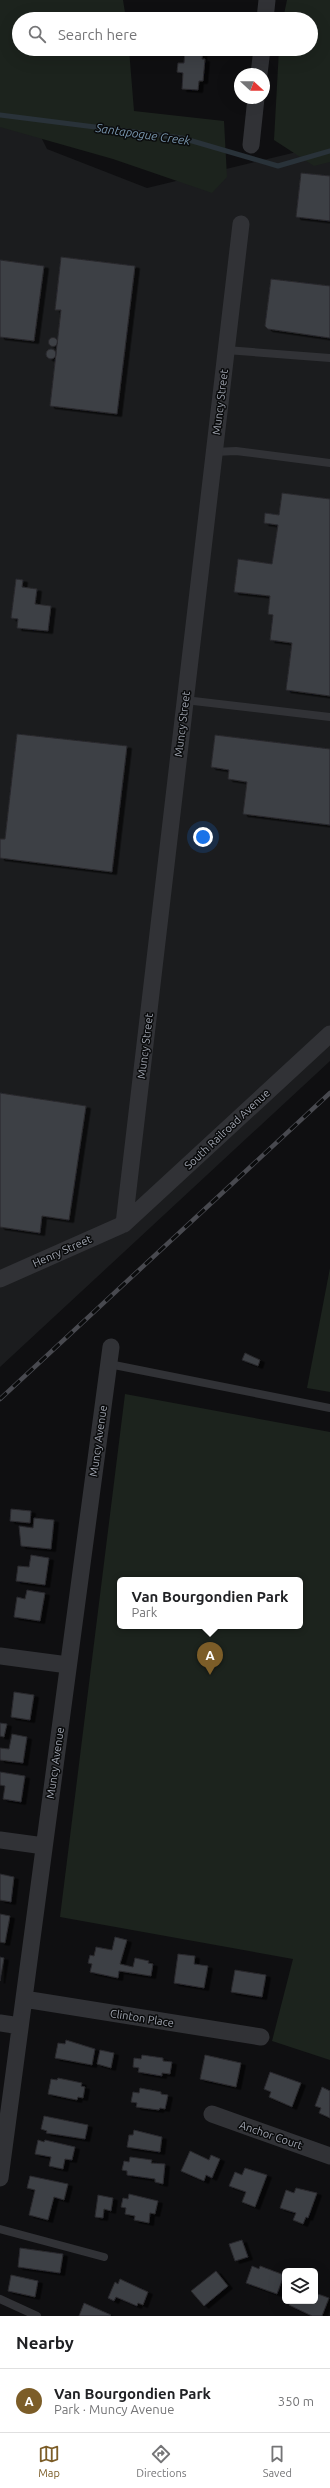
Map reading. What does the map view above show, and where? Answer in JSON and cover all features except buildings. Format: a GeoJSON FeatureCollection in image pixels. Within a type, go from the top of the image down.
{"type":"FeatureCollection","features":[{"type":"Feature","properties":{"kind":"street"},"geometry":{"type":"LineString","coordinates":[[266,12],[267,0]]}},
{"type":"Feature","properties":{"kind":"street"},"geometry":{"type":"LineString","coordinates":[[260,68],[261,56]]}},
{"type":"Feature","properties":{"kind":"street"},"geometry":{"type":"LineString","coordinates":[[251,145],[255,104]]}},
{"type":"Feature","properties":{"kind":"street","name":"Muncy Street"},"geometry":{"type":"LineString","coordinates":[[124,1224],[240,224]]}},
{"type":"Feature","properties":{"kind":"street","name":"South Railroad Avenue"},"geometry":{"type":"LineString","coordinates":[[124,1224],[330,1034]]}},
{"type":"Feature","properties":{"kind":"street","name":"Henry Street"},"geometry":{"type":"LineString","coordinates":[[0,1279],[124,1224]]}},
{"type":"Feature","properties":{"kind":"street","name":"Muncy Avenue"},"geometry":{"type":"LineString","coordinates":[[0,2178],[110,1355]]}},
{"type":"Feature","properties":{"kind":"street"},"geometry":{"type":"LineString","coordinates":[[0,1656],[68,1665]]}},
{"type":"Feature","properties":{"kind":"street"},"geometry":{"type":"LineString","coordinates":[[0,1840],[44,1846]]}},
{"type":"Feature","properties":{"kind":"street","name":"Clinton Place"},"geometry":{"type":"LineString","coordinates":[[24,1999],[261,2037]]}},
{"type":"Feature","properties":{"kind":"street"},"geometry":{"type":"LineString","coordinates":[[0,2023],[20,2026]]}},
{"type":"Feature","properties":{"kind":"street","name":"Anchor Court"},"geometry":{"type":"LineString","coordinates":[[212,2114],[330,2156]]}},
{"type":"Feature","properties":{"kind":"lane"},"geometry":{"type":"LineString","coordinates":[[226,350],[330,358]]}},
{"type":"Feature","properties":{"kind":"lane"},"geometry":{"type":"LineString","coordinates":[[214,452],[236,451],[330,463]]}},
{"type":"Feature","properties":{"kind":"lane"},"geometry":{"type":"LineString","coordinates":[[185,700],[330,717]]}},
{"type":"Feature","properties":{"kind":"lane"},"geometry":{"type":"LineString","coordinates":[[110,1355],[330,1408]]}},
{"type":"Feature","properties":{"kind":"lane"},"geometry":{"type":"LineString","coordinates":[[0,2229],[104,2257]]}},
{"type":"Feature","properties":{"kind":"lane"},"geometry":{"type":"LineString","coordinates":[[0,2299],[37,2316]]}},
{"type":"Feature","properties":{"kind":"shaded area"},"geometry":{"type":"Polygon","coordinates":[[[0,0],[123,0],[125,12],[12,12],[12,56],[130,56],[134,111],[224,121],[227,177],[212,193],[113,159],[0,127],[0,0]]]}},
{"type":"Feature","properties":{"kind":"shaded area"},"geometry":{"type":"Polygon","coordinates":[[[287,0],[330,0],[330,162],[314,166],[274,140],[279,56],[318,56],[318,12],[284,12],[287,0]]]}},
{"type":"Feature","properties":{"kind":"shaded area"},"geometry":{"type":"Polygon","coordinates":[[[0,55],[47,149],[147,188],[330,144],[330,1061],[0,1367],[0,55]]]}},
{"type":"Feature","properties":{"kind":"shaded area"},"geometry":{"type":"Polygon","coordinates":[[[330,1268],[330,1392],[307,1388],[330,1268]]]}},
{"type":"Feature","properties":{"kind":"shaded area"},"geometry":{"type":"Polygon","coordinates":[[[125,1394],[330,1432],[330,2060],[272,2041],[293,1959],[60,1917],[125,1394]]]}},
{"type":"Feature","properties":{"kind":"waterway","name":"Santapogue Creek"},"geometry":{"type":"LineString","coordinates":[[0,115],[182,138],[278,166],[330,151]]}},
{"type":"Feature","properties":{"kind":"railway"},"geometry":{"type":"LineString","coordinates":[[0,1399],[330,1093]]}},
{"type":"Feature","properties":{"kind":"place","name":"Van Bourgondien Park"},"geometry":{"type":"Point","coordinates":[210,1675]}}]}
